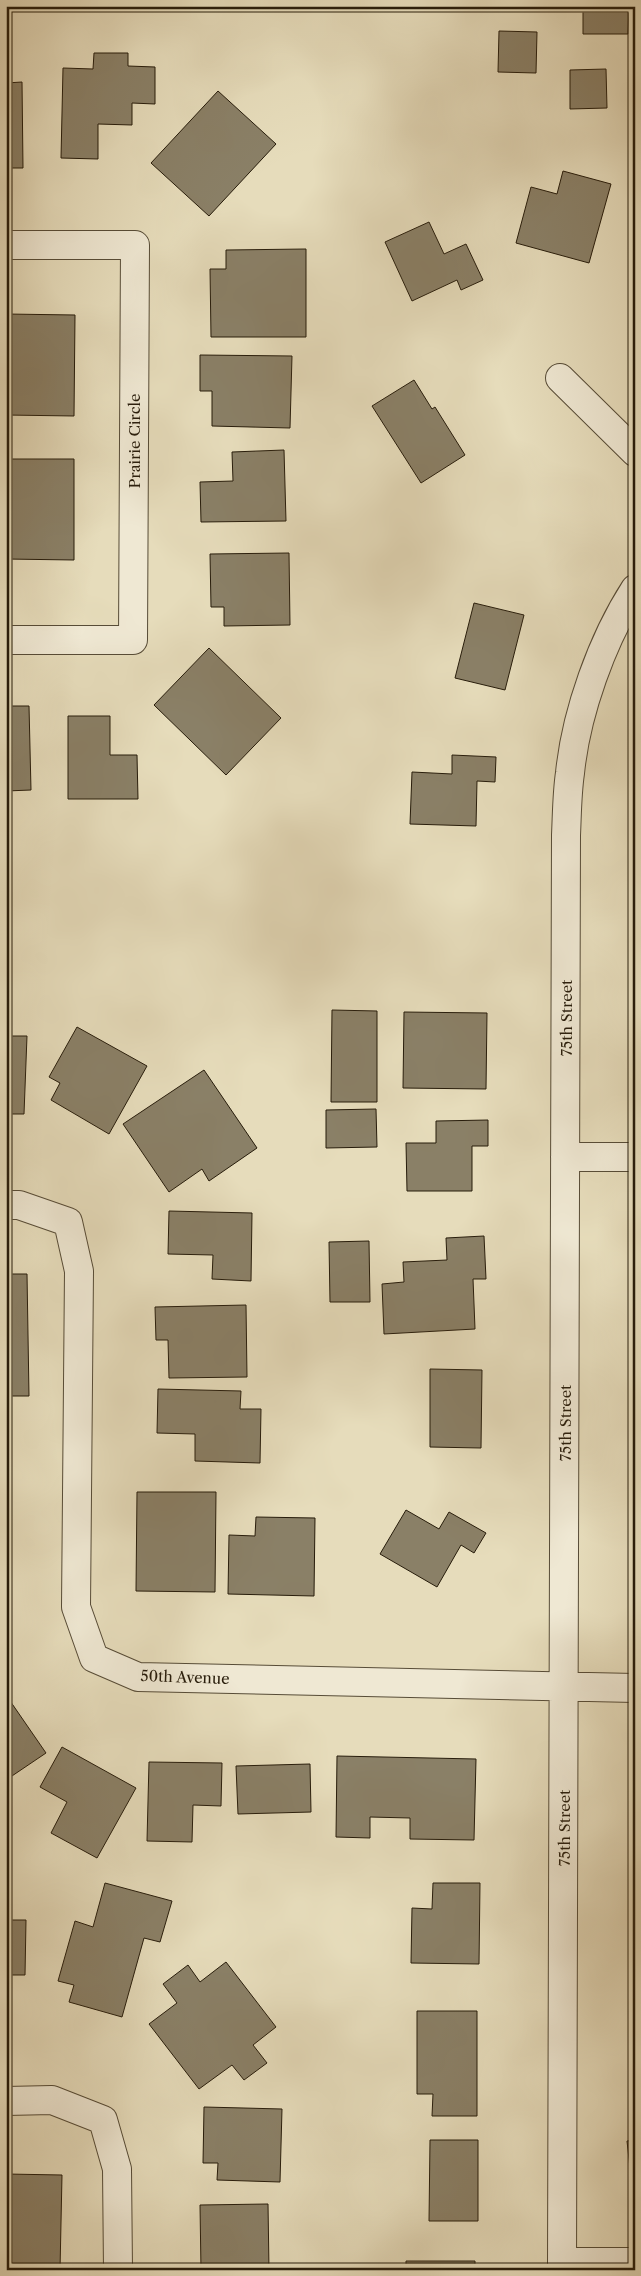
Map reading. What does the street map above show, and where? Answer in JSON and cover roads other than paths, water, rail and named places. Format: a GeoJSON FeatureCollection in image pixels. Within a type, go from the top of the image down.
{"type":"FeatureCollection","features":[{"type":"Feature","properties":{"kind":"street","name":"Prairie Circle"},"geometry":{"type":"LineString","coordinates":[[6,245],[135,245],[133,640],[6,640]]}},
{"type":"Feature","properties":{"kind":"street"},"geometry":{"type":"LineString","coordinates":[[560,378],[635,452]]}},
{"type":"Feature","properties":{"kind":"street","name":"75th Street"},"geometry":{"type":"LineString","coordinates":[[562,2266],[566,835],[570,772],[582,714],[603,651],[635,589]]}},
{"type":"Feature","properties":{"kind":"street"},"geometry":{"type":"LineString","coordinates":[[565,1157],[635,1157]]}},
{"type":"Feature","properties":{"kind":"street","name":"50th Avenue"},"geometry":{"type":"LineString","coordinates":[[6,1205],[19,1204],[68,1222],[79,1271],[76,1607],[94,1658],[138,1677],[564,1688],[635,1688]]}},
{"type":"Feature","properties":{"kind":"street"},"geometry":{"type":"LineString","coordinates":[[6,2101],[52,2100],[103,2120],[117,2169],[118,2270]]}},
{"type":"Feature","properties":{"kind":"street"},"geometry":{"type":"LineString","coordinates":[[562,2266],[635,2262]]}}]}
